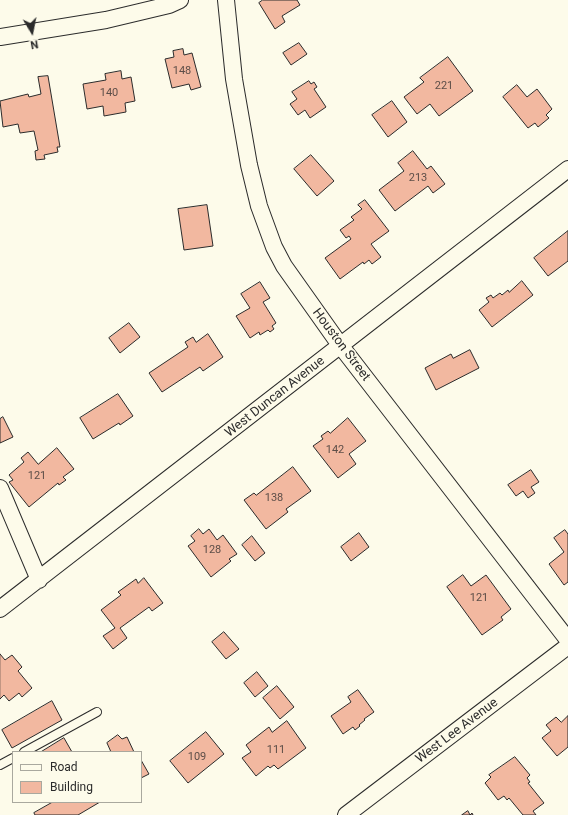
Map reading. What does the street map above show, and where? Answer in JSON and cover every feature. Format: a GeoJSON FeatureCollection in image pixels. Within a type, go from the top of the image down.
{"type":"FeatureCollection","features":[{"type":"Feature","properties":{"kind":"street"},"geometry":{"type":"LineString","coordinates":[[0,37],[106,20],[169,5],[180,0]]}},
{"type":"Feature","properties":{"kind":"street","name":"Houston Street"},"geometry":{"type":"LineString","coordinates":[[226,0],[234,79],[241,122],[259,206],[274,247],[284,266],[340,345],[568,640]]}},
{"type":"Feature","properties":{"kind":"street","name":"West Duncan Avenue"},"geometry":{"type":"LineString","coordinates":[[0,609],[568,169]]}},
{"type":"Feature","properties":{"kind":"street"},"geometry":{"type":"LineString","coordinates":[[0,488],[39,580]]}},
{"type":"Feature","properties":{"kind":"street","name":"West Lee Avenue"},"geometry":{"type":"LineString","coordinates":[[346,815],[568,646]]}},
{"type":"Feature","properties":{"kind":"lane"},"geometry":{"type":"LineString","coordinates":[[26,751],[97,712]]}},
{"type":"Feature","properties":{"kind":"lane"},"geometry":{"type":"LineString","coordinates":[[0,766],[12,759]]}},
{"type":"Feature","properties":{"kind":"building"},"geometry":{"type":"Polygon","coordinates":[[[263,0],[297,0],[300,5],[282,16],[285,22],[275,29],[259,3],[263,0]]]}},
{"type":"Feature","properties":{"kind":"building"},"geometry":{"type":"Polygon","coordinates":[[[299,43],[307,54],[291,65],[283,53],[299,43]]]}},
{"type":"Feature","properties":{"kind":"building"},"geometry":{"type":"Polygon","coordinates":[[[183,49],[184,55],[192,53],[201,87],[191,90],[189,84],[172,88],[165,59],[174,57],[173,51],[183,49]]]}},
{"type":"Feature","properties":{"kind":"building"},"geometry":{"type":"Polygon","coordinates":[[[448,57],[473,91],[439,116],[430,104],[417,114],[404,97],[424,82],[420,78],[448,57]]]}},
{"type":"Feature","properties":{"kind":"building"},"geometry":{"type":"Polygon","coordinates":[[[121,71],[122,79],[131,77],[135,101],[125,103],[126,112],[104,116],[103,106],[87,109],[83,84],[106,80],[105,74],[121,71]]]}},
{"type":"Feature","properties":{"kind":"building"},"geometry":{"type":"Polygon","coordinates":[[[48,76],[60,147],[57,147],[58,152],[44,155],[45,159],[36,160],[35,151],[38,150],[34,131],[20,133],[18,124],[3,127],[0,101],[28,94],[29,97],[41,94],[38,77],[48,76]]]}},
{"type":"Feature","properties":{"kind":"building"},"geometry":{"type":"Polygon","coordinates":[[[309,81],[311,84],[314,82],[317,87],[314,89],[326,107],[310,118],[305,110],[298,115],[290,104],[297,99],[292,92],[309,81]]]}},
{"type":"Feature","properties":{"kind":"building"},"geometry":{"type":"Polygon","coordinates":[[[517,85],[527,97],[537,89],[552,109],[546,115],[549,118],[538,127],[535,123],[528,128],[503,97],[517,85]]]}},
{"type":"Feature","properties":{"kind":"building"},"geometry":{"type":"Polygon","coordinates":[[[392,101],[407,122],[388,137],[372,115],[392,101]]]}},
{"type":"Feature","properties":{"kind":"building"},"geometry":{"type":"Polygon","coordinates":[[[413,151],[427,169],[431,166],[445,184],[433,193],[428,186],[395,211],[379,190],[404,171],[398,163],[413,151]]]}},
{"type":"Feature","properties":{"kind":"building"},"geometry":{"type":"Polygon","coordinates":[[[311,155],[334,181],[317,196],[294,169],[311,155]]]}},
{"type":"Feature","properties":{"kind":"building"},"geometry":{"type":"Polygon","coordinates":[[[365,200],[389,231],[371,244],[381,257],[372,264],[369,260],[364,264],[363,262],[340,279],[325,258],[351,239],[349,236],[346,238],[340,230],[354,220],[351,217],[362,209],[358,205],[365,200]]]}},
{"type":"Feature","properties":{"kind":"building"},"geometry":{"type":"Polygon","coordinates":[[[207,205],[213,246],[184,250],[178,209],[207,205]]]}},
{"type":"Feature","properties":{"kind":"building"},"geometry":{"type":"Polygon","coordinates":[[[568,231],[568,261],[548,276],[534,258],[568,231]]]}},
{"type":"Feature","properties":{"kind":"building"},"geometry":{"type":"Polygon","coordinates":[[[522,281],[533,295],[492,327],[479,310],[489,302],[486,298],[491,295],[493,298],[500,293],[502,295],[508,290],[509,292],[522,281]]]}},
{"type":"Feature","properties":{"kind":"building"},"geometry":{"type":"Polygon","coordinates":[[[260,282],[270,298],[263,302],[276,323],[272,326],[274,329],[270,332],[268,330],[260,335],[259,332],[250,338],[236,316],[250,308],[241,294],[260,282]]]}},
{"type":"Feature","properties":{"kind":"building"},"geometry":{"type":"Polygon","coordinates":[[[129,323],[140,337],[120,353],[109,338],[129,323]]]}},
{"type":"Feature","properties":{"kind":"building"},"geometry":{"type":"Polygon","coordinates":[[[208,334],[223,357],[203,371],[200,367],[162,392],[149,373],[188,347],[185,342],[193,337],[196,342],[208,334]]]}},
{"type":"Feature","properties":{"kind":"building"},"geometry":{"type":"Polygon","coordinates":[[[470,350],[479,368],[436,390],[425,368],[451,354],[453,358],[470,350]]]}},
{"type":"Feature","properties":{"kind":"building"},"geometry":{"type":"Polygon","coordinates":[[[118,394],[133,416],[120,425],[119,423],[93,439],[80,418],[118,394]]]}},
{"type":"Feature","properties":{"kind":"building"},"geometry":{"type":"Polygon","coordinates":[[[3,417],[13,437],[0,443],[0,419],[3,417]]]}},
{"type":"Feature","properties":{"kind":"building"},"geometry":{"type":"Polygon","coordinates":[[[348,418],[366,441],[349,454],[356,464],[338,478],[313,446],[323,439],[321,436],[328,431],[330,433],[348,418]]]}},
{"type":"Feature","properties":{"kind":"building"},"geometry":{"type":"Polygon","coordinates":[[[57,448],[74,469],[63,477],[66,480],[59,485],[58,483],[29,507],[9,482],[13,480],[9,475],[24,462],[21,458],[28,452],[38,464],[57,448]]]}},
{"type":"Feature","properties":{"kind":"building"},"geometry":{"type":"Polygon","coordinates":[[[293,467],[311,491],[286,509],[288,512],[266,529],[244,500],[254,493],[256,495],[293,467]]]}},
{"type":"Feature","properties":{"kind":"building"},"geometry":{"type":"Polygon","coordinates":[[[531,470],[539,482],[531,487],[535,493],[528,498],[523,491],[516,496],[508,485],[531,470]]]}},
{"type":"Feature","properties":{"kind":"building"},"geometry":{"type":"Polygon","coordinates":[[[199,529],[203,534],[209,529],[217,540],[223,535],[237,554],[229,559],[231,561],[211,577],[188,546],[195,541],[191,536],[199,529]]]}},
{"type":"Feature","properties":{"kind":"building"},"geometry":{"type":"Polygon","coordinates":[[[565,530],[568,534],[568,582],[564,585],[549,564],[564,552],[554,538],[565,530]]]}},
{"type":"Feature","properties":{"kind":"building"},"geometry":{"type":"Polygon","coordinates":[[[359,533],[369,547],[351,561],[341,547],[359,533]]]}},
{"type":"Feature","properties":{"kind":"building"},"geometry":{"type":"Polygon","coordinates":[[[252,536],[265,553],[255,561],[242,545],[252,536]]]}},
{"type":"Feature","properties":{"kind":"building"},"geometry":{"type":"Polygon","coordinates":[[[463,575],[471,586],[486,575],[511,609],[501,617],[503,620],[482,635],[447,587],[463,575]]]}},
{"type":"Feature","properties":{"kind":"building"},"geometry":{"type":"Polygon","coordinates":[[[144,578],[163,603],[152,611],[149,607],[120,628],[127,638],[113,649],[103,636],[115,628],[101,610],[121,595],[118,592],[136,579],[138,583],[144,578]]]}},
{"type":"Feature","properties":{"kind":"building"},"geometry":{"type":"Polygon","coordinates":[[[224,632],[239,649],[226,659],[212,642],[224,632]]]}},
{"type":"Feature","properties":{"kind":"building"},"geometry":{"type":"Polygon","coordinates":[[[0,654],[5,660],[12,655],[22,667],[18,671],[32,688],[22,697],[19,693],[9,701],[4,695],[0,699],[0,654]]]}},
{"type":"Feature","properties":{"kind":"building"},"geometry":{"type":"Polygon","coordinates":[[[257,672],[268,686],[255,697],[244,683],[257,672]]]}},
{"type":"Feature","properties":{"kind":"building"},"geometry":{"type":"Polygon","coordinates":[[[277,686],[294,707],[280,719],[263,698],[277,686]]]}},
{"type":"Feature","properties":{"kind":"building"},"geometry":{"type":"Polygon","coordinates":[[[358,690],[374,712],[364,719],[365,720],[355,730],[353,727],[343,734],[331,716],[351,702],[348,697],[358,690]]]}},
{"type":"Feature","properties":{"kind":"building"},"geometry":{"type":"Polygon","coordinates":[[[52,701],[62,720],[12,748],[2,730],[52,701]]]}},
{"type":"Feature","properties":{"kind":"building"},"geometry":{"type":"Polygon","coordinates":[[[568,716],[568,747],[557,756],[542,738],[551,731],[546,725],[556,717],[561,722],[568,716]]]}},
{"type":"Feature","properties":{"kind":"building"},"geometry":{"type":"Polygon","coordinates":[[[287,721],[306,748],[278,769],[274,765],[270,768],[268,766],[256,776],[242,758],[251,752],[246,745],[269,727],[272,732],[287,721]]]}},
{"type":"Feature","properties":{"kind":"building"},"geometry":{"type":"Polygon","coordinates":[[[206,732],[224,754],[188,783],[170,761],[206,732]]]}},
{"type":"Feature","properties":{"kind":"building"},"geometry":{"type":"Polygon","coordinates":[[[118,735],[122,739],[127,737],[134,751],[111,751],[107,743],[118,735]]]}},
{"type":"Feature","properties":{"kind":"building"},"geometry":{"type":"Polygon","coordinates":[[[64,738],[71,751],[43,751],[64,738]]]}},
{"type":"Feature","properties":{"kind":"building"},"geometry":{"type":"Polygon","coordinates":[[[515,757],[530,775],[527,778],[530,782],[528,783],[544,803],[533,811],[536,815],[523,815],[509,798],[507,800],[504,796],[498,800],[485,783],[491,777],[489,775],[515,757]]]}},
{"type":"Feature","properties":{"kind":"building"},"geometry":{"type":"Polygon","coordinates":[[[142,762],[149,774],[142,778],[142,762]]]}},
{"type":"Feature","properties":{"kind":"building"},"geometry":{"type":"Polygon","coordinates":[[[51,803],[98,803],[78,815],[35,815],[34,813],[51,803]]]}},
{"type":"Feature","properties":{"kind":"building"},"geometry":{"type":"Polygon","coordinates":[[[468,811],[470,815],[462,815],[468,811]]]}}]}
